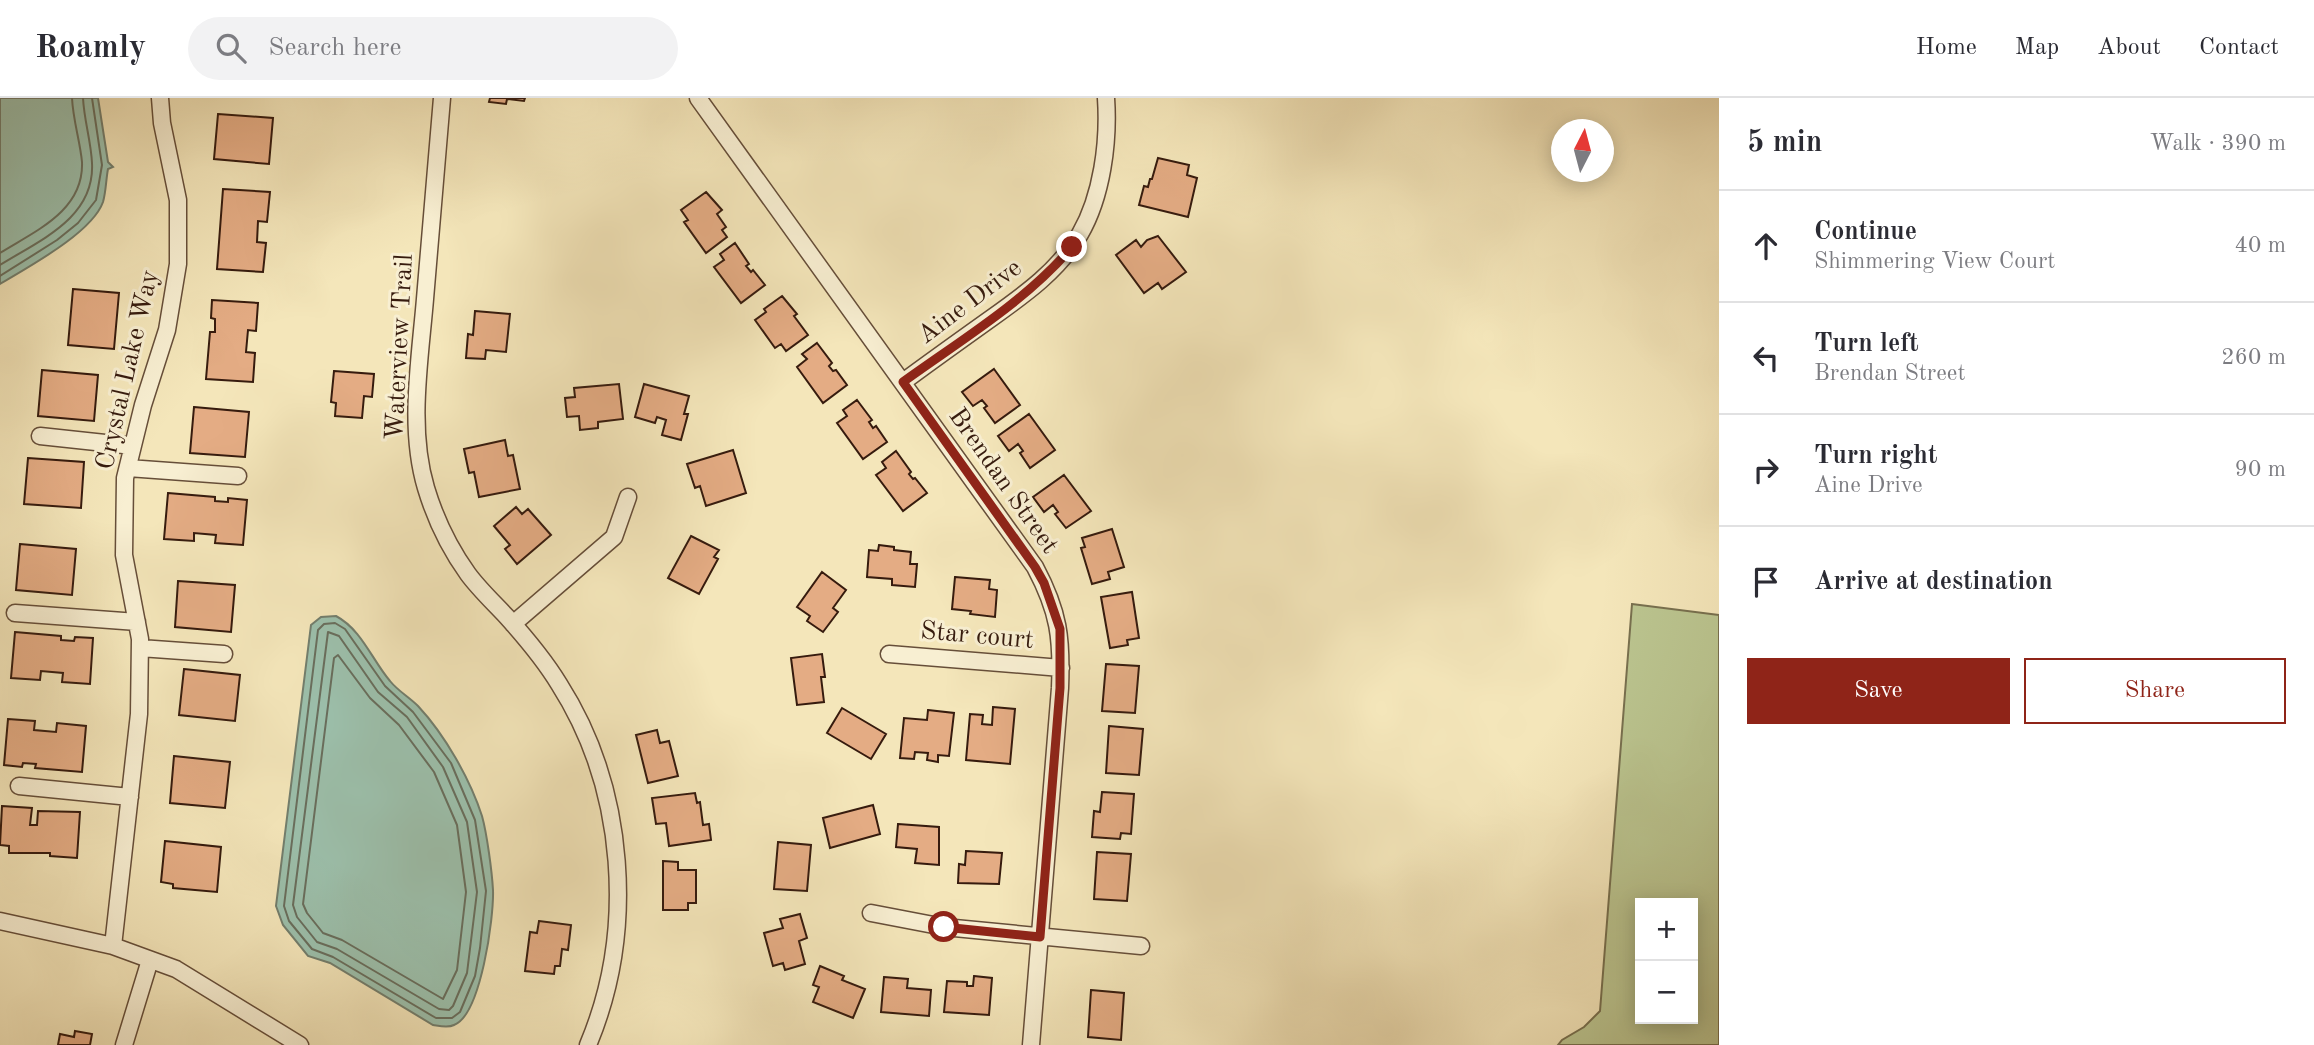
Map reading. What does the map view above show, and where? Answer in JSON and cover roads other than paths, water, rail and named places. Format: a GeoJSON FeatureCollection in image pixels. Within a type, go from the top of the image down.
{"type":"FeatureCollection","features":[{"type":"Feature","properties":{"kind":"street","name":"Crystal Lake Way"},"geometry":{"type":"LineString","coordinates":[[113,946],[138,714],[137,622],[124,555],[125,478],[143,405],[167,330],[178,264],[178,200],[162,123],[160,98]]}},
{"type":"Feature","properties":{"kind":"street","name":"Waterview Trail"},"geometry":{"type":"LineString","coordinates":[[442,98],[419,374],[420,456],[426,486],[452,549],[469,576],[513,624],[559,684],[585,734],[602,785],[614,834],[619,897],[614,957],[600,1013],[588,1045]]}},
{"type":"Feature","properties":{"kind":"street","name":"Brendan Street"},"geometry":{"type":"LineString","coordinates":[[698,98],[1035,567],[1054,607],[1060,629],[1061,668],[1031,1045]]}},
{"type":"Feature","properties":{"kind":"street","name":"Aine Drive"},"geometry":{"type":"LineString","coordinates":[[903,382],[1024,294],[1050,273],[1072,247],[1089,214],[1099,181],[1105,144],[1106,98]]}},
{"type":"Feature","properties":{"kind":"street"},"geometry":{"type":"LineString","coordinates":[[40,436],[133,446]]}},
{"type":"Feature","properties":{"kind":"street"},"geometry":{"type":"LineString","coordinates":[[128,468],[238,476]]}},
{"type":"Feature","properties":{"kind":"street"},"geometry":{"type":"LineString","coordinates":[[513,624],[614,537],[628,497]]}},
{"type":"Feature","properties":{"kind":"street"},"geometry":{"type":"LineString","coordinates":[[15,613],[137,622]]}},
{"type":"Feature","properties":{"kind":"street"},"geometry":{"type":"LineString","coordinates":[[139,648],[224,654]]}},
{"type":"Feature","properties":{"kind":"street","name":"Star court"},"geometry":{"type":"LineString","coordinates":[[889,654],[1061,668]]}},
{"type":"Feature","properties":{"kind":"street"},"geometry":{"type":"LineString","coordinates":[[19,786],[130,797]]}},
{"type":"Feature","properties":{"kind":"street"},"geometry":{"type":"LineString","coordinates":[[871,913],[944,927],[1141,946]]}},
{"type":"Feature","properties":{"kind":"street"},"geometry":{"type":"LineString","coordinates":[[0,921],[113,946],[176,970],[300,1045]]}},
{"type":"Feature","properties":{"kind":"street"},"geometry":{"type":"LineString","coordinates":[[124,1045],[150,960]]}},
{"type":"Feature","properties":{"kind":"water"},"geometry":{"type":"Polygon","coordinates":[[[0,98],[98,98],[108,162],[113,167],[108,169],[103,202],[86,226],[42,259],[0,284],[0,98]]]}},
{"type":"Feature","properties":{"kind":"water"},"geometry":{"type":"Polygon","coordinates":[[[336,616],[353,629],[390,681],[418,706],[438,730],[464,773],[482,816],[493,890],[488,942],[472,1003],[463,1017],[452,1026],[433,1025],[330,963],[308,956],[283,925],[276,906],[311,625],[321,617],[336,616]]]}}]}
